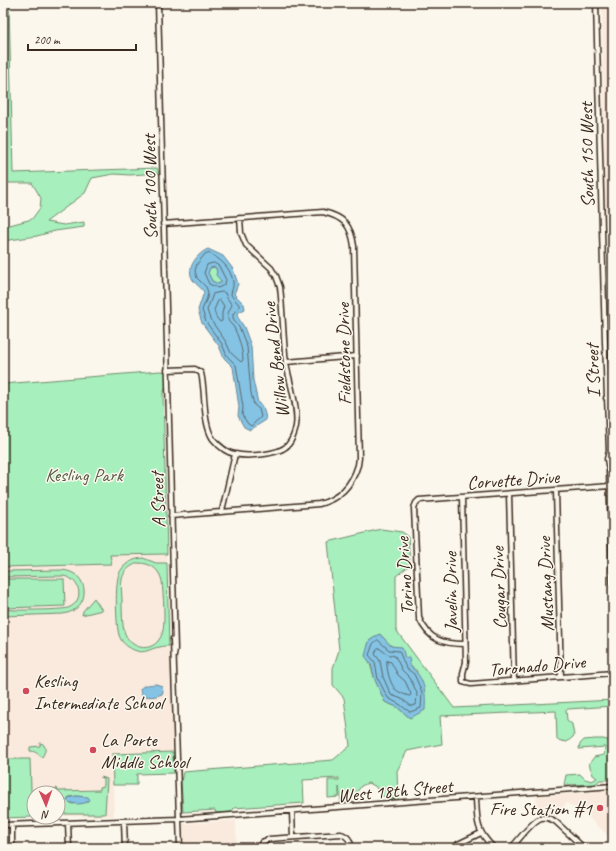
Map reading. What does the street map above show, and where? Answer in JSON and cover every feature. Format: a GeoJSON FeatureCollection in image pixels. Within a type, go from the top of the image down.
{"type":"FeatureCollection","features":[{"type":"Feature","properties":{"kind":"street","name":"South 100 West"},"geometry":{"type":"LineString","coordinates":[[158,3],[167,370]]}},
{"type":"Feature","properties":{"kind":"street","name":"South 150 West"},"geometry":{"type":"LineString","coordinates":[[596,3],[604,307]]}},
{"type":"Feature","properties":{"kind":"street","name":"Fieldstone Drive"},"geometry":{"type":"LineString","coordinates":[[163,224],[323,212],[334,214],[343,220],[352,236],[354,246],[359,458],[354,476],[346,489],[333,499],[319,504],[171,516]]}},
{"type":"Feature","properties":{"kind":"street","name":"Willow Bend Drive"},"geometry":{"type":"LineString","coordinates":[[167,370],[195,369],[201,373],[207,422],[210,433],[216,443],[225,450],[235,454],[265,454],[280,450],[288,445],[294,436],[297,417],[286,362],[281,296],[276,276],[246,244],[241,233],[240,218]]}},
{"type":"Feature","properties":{"kind":"street","name":"I Street"},"geometry":{"type":"LineString","coordinates":[[604,307],[609,451],[607,460],[612,523],[613,601]]}},
{"type":"Feature","properties":{"kind":"street"},"geometry":{"type":"LineString","coordinates":[[286,362],[357,356]]}},
{"type":"Feature","properties":{"kind":"street","name":"A Street"},"geometry":{"type":"LineString","coordinates":[[167,370],[174,629],[172,644],[174,656],[180,848]]}},
{"type":"Feature","properties":{"kind":"street"},"geometry":{"type":"LineString","coordinates":[[606,398],[613,398]]}},
{"type":"Feature","properties":{"kind":"street"},"geometry":{"type":"LineString","coordinates":[[222,511],[235,454]]}},
{"type":"Feature","properties":{"kind":"street"},"geometry":{"type":"LineString","coordinates":[[607,460],[613,459]]}},
{"type":"Feature","properties":{"kind":"street","name":"Corvette Drive"},"geometry":{"type":"LineString","coordinates":[[419,500],[610,486]]}},
{"type":"Feature","properties":{"kind":"street","name":"Mustang Drive"},"geometry":{"type":"LineString","coordinates":[[556,490],[561,677]]}},
{"type":"Feature","properties":{"kind":"street","name":"Cougar Drive"},"geometry":{"type":"LineString","coordinates":[[509,494],[514,681]]}},
{"type":"Feature","properties":{"kind":"street","name":"Javelin Drive"},"geometry":{"type":"LineString","coordinates":[[461,683],[462,673],[466,662],[462,497]]}},
{"type":"Feature","properties":{"kind":"street","name":"Torino Drive"},"geometry":{"type":"LineString","coordinates":[[419,500],[414,508],[417,612],[424,628],[431,636],[450,644],[465,644]]}},
{"type":"Feature","properties":{"kind":"street"},"geometry":{"type":"LineString","coordinates":[[613,640],[613,663]]}},
{"type":"Feature","properties":{"kind":"street","name":"Toronado Drive"},"geometry":{"type":"LineString","coordinates":[[461,683],[471,684],[613,673]]}},
{"type":"Feature","properties":{"kind":"street","name":"West 18th Street"},"geometry":{"type":"LineString","coordinates":[[3,825],[124,822],[292,812],[613,786]]}},
{"type":"Feature","properties":{"kind":"street"},"geometry":{"type":"LineString","coordinates":[[476,797],[477,820],[481,834],[494,848]]}},
{"type":"Feature","properties":{"kind":"street"},"geometry":{"type":"LineString","coordinates":[[292,812],[293,837]]}},
{"type":"Feature","properties":{"kind":"street"},"geometry":{"type":"LineString","coordinates":[[511,848],[535,822],[542,818],[552,819],[584,848]]}},
{"type":"Feature","properties":{"kind":"street"},"geometry":{"type":"LineString","coordinates":[[124,822],[125,848]]}},
{"type":"Feature","properties":{"kind":"street"},"geometry":{"type":"LineString","coordinates":[[68,823],[69,848]]}},
{"type":"Feature","properties":{"kind":"street"},"geometry":{"type":"LineString","coordinates":[[12,825],[12,848]]}},
{"type":"Feature","properties":{"kind":"street"},"geometry":{"type":"LineString","coordinates":[[258,848],[262,842],[266,840],[341,834],[345,835],[349,840],[351,848]]}},
{"type":"Feature","properties":{"kind":"street"},"geometry":{"type":"LineString","coordinates":[[458,844],[481,834]]}},
{"type":"Feature","properties":{"kind":"shaded area"},"geometry":{"type":"Polygon","coordinates":[[[602,3],[613,3],[613,222],[605,222],[602,3]]]}},
{"type":"Feature","properties":{"kind":"shaded area"},"geometry":{"type":"Polygon","coordinates":[[[167,554],[173,752],[112,754],[114,816],[66,816],[66,785],[31,785],[30,759],[3,759],[3,567],[112,564],[110,555],[167,554]]]}},
{"type":"Feature","properties":{"kind":"shaded area"},"geometry":{"type":"Polygon","coordinates":[[[613,791],[613,840],[582,812],[566,803],[556,818],[543,816],[538,817],[536,796],[613,791]]]}},
{"type":"Feature","properties":{"kind":"shaded area"},"geometry":{"type":"Polygon","coordinates":[[[236,820],[237,848],[182,848],[183,824],[236,820]]]}},
{"type":"Feature","properties":{"kind":"green space"},"geometry":{"type":"Polygon","coordinates":[[[3,3],[9,3],[13,173],[157,168],[159,173],[130,175],[114,174],[92,178],[85,193],[46,222],[64,225],[84,222],[84,227],[3,241],[3,225],[6,226],[32,219],[40,208],[41,198],[32,183],[3,183],[3,3]]]}},
{"type":"Feature","properties":{"kind":"green space"},"geometry":{"type":"Polygon","coordinates":[[[215,267],[222,282],[218,284],[212,281],[208,273],[210,268],[215,267]]]}},
{"type":"Feature","properties":{"kind":"green space","name":"Kesling Park"},"geometry":{"type":"Polygon","coordinates":[[[160,371],[166,372],[166,386],[163,393],[167,554],[110,555],[112,564],[3,567],[3,384],[160,371]]]}},
{"type":"Feature","properties":{"kind":"green space"},"geometry":{"type":"Polygon","coordinates":[[[381,529],[402,532],[408,536],[410,565],[396,576],[396,630],[454,708],[613,700],[613,706],[566,710],[567,720],[572,724],[574,736],[567,742],[557,740],[556,711],[440,716],[442,744],[407,751],[397,771],[398,800],[382,796],[375,786],[368,783],[361,786],[350,803],[341,803],[339,787],[339,797],[328,798],[328,780],[339,780],[339,778],[303,780],[304,803],[234,808],[232,812],[216,813],[215,810],[183,812],[181,782],[183,772],[333,760],[350,746],[344,698],[333,685],[333,668],[339,650],[328,542],[381,529]],[[380,634],[369,641],[368,648],[372,672],[385,702],[397,707],[410,718],[417,671],[409,665],[405,658],[380,634]]]}},
{"type":"Feature","properties":{"kind":"green space"},"geometry":{"type":"Polygon","coordinates":[[[143,558],[156,563],[167,563],[169,646],[163,646],[141,652],[129,647],[120,638],[117,623],[116,604],[118,579],[121,570],[128,563],[143,558]],[[138,563],[132,566],[124,573],[121,588],[122,615],[125,633],[129,640],[134,645],[147,647],[158,641],[162,634],[164,608],[161,577],[157,570],[143,563],[138,563]]]}},
{"type":"Feature","properties":{"kind":"green space"},"geometry":{"type":"Polygon","coordinates":[[[61,570],[71,572],[78,577],[82,583],[84,591],[83,599],[79,606],[72,611],[63,614],[3,616],[3,609],[56,609],[68,608],[74,605],[79,595],[77,585],[68,577],[3,577],[3,572],[7,571],[61,570]]]}},
{"type":"Feature","properties":{"kind":"green space"},"geometry":{"type":"Polygon","coordinates":[[[3,579],[64,579],[65,606],[4,608],[3,579]]]}},
{"type":"Feature","properties":{"kind":"green space"},"geometry":{"type":"Polygon","coordinates":[[[94,598],[102,610],[82,615],[83,611],[94,598]]]}},
{"type":"Feature","properties":{"kind":"green space"},"geometry":{"type":"Polygon","coordinates":[[[595,739],[611,741],[612,780],[600,780],[595,784],[564,785],[566,775],[580,774],[585,779],[592,781],[597,778],[593,775],[589,764],[594,757],[604,755],[605,747],[579,749],[580,744],[584,740],[595,739]]]}},
{"type":"Feature","properties":{"kind":"green space"},"geometry":{"type":"Polygon","coordinates":[[[40,743],[43,744],[45,749],[42,757],[35,752],[30,751],[30,747],[40,746],[40,743]]]}},
{"type":"Feature","properties":{"kind":"green space"},"geometry":{"type":"Polygon","coordinates":[[[173,752],[174,773],[137,774],[137,785],[113,785],[112,754],[173,752]]]}},
{"type":"Feature","properties":{"kind":"green space"},"geometry":{"type":"Polygon","coordinates":[[[3,759],[30,759],[31,785],[26,785],[26,817],[3,818],[3,759]]]}},
{"type":"Feature","properties":{"kind":"green space"},"geometry":{"type":"Polygon","coordinates":[[[104,778],[107,779],[105,814],[66,814],[66,791],[100,790],[100,787],[104,786],[104,778]],[[76,796],[69,797],[67,799],[72,804],[88,802],[86,797],[76,796]]]}},
{"type":"Feature","properties":{"kind":"water"},"geometry":{"type":"Polygon","coordinates":[[[208,249],[223,256],[233,269],[238,284],[234,294],[244,304],[245,309],[239,312],[237,316],[244,327],[251,346],[253,380],[258,403],[263,408],[266,420],[250,430],[244,427],[238,416],[239,407],[233,367],[224,358],[219,346],[202,323],[198,310],[204,292],[193,280],[191,271],[197,257],[208,249]],[[215,267],[210,268],[208,273],[212,281],[218,284],[222,282],[216,275],[217,271],[215,267]]]}},
{"type":"Feature","properties":{"kind":"water"},"geometry":{"type":"Polygon","coordinates":[[[380,634],[391,646],[402,647],[405,658],[410,658],[409,665],[418,675],[423,685],[425,691],[425,710],[410,718],[397,707],[385,702],[375,680],[371,664],[365,656],[369,641],[380,634]]]}},
{"type":"Feature","properties":{"kind":"water"},"geometry":{"type":"Polygon","coordinates":[[[156,684],[162,686],[162,694],[151,697],[141,694],[140,689],[143,686],[156,684]]]}},
{"type":"Feature","properties":{"kind":"water"},"geometry":{"type":"Polygon","coordinates":[[[76,796],[88,797],[90,800],[79,804],[67,801],[68,798],[76,796]]]}},
{"type":"Feature","properties":{"kind":"place","name":"Kesling Intermediate School"},"geometry":{"type":"Point","coordinates":[26,691]}},
{"type":"Feature","properties":{"kind":"place","name":"La Porte Middle School"},"geometry":{"type":"Point","coordinates":[93,750]}},
{"type":"Feature","properties":{"kind":"place","name":"Fire Station #1"},"geometry":{"type":"Point","coordinates":[600,808]}}]}
